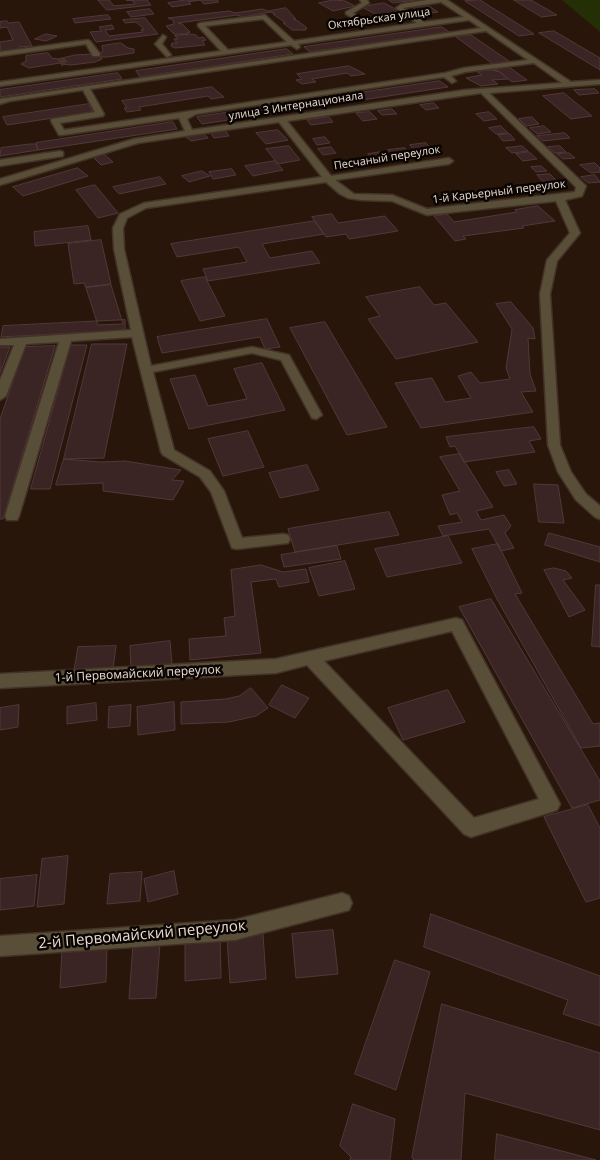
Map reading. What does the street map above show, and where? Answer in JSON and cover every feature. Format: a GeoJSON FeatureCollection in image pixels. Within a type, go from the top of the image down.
{"type":"FeatureCollection","features":[{"type":"Feature","properties":{"kind":"street"},"geometry":{"type":"LineString","coordinates":[[363,0],[366,3],[348,13],[358,20],[393,19]]}},
{"type":"Feature","properties":{"kind":"street"},"geometry":{"type":"LineString","coordinates":[[422,24],[399,8],[404,5],[442,0],[571,84]]}},
{"type":"Feature","properties":{"kind":"street"},"geometry":{"type":"LineString","coordinates":[[401,18],[410,16]]}},
{"type":"Feature","properties":{"kind":"street"},"geometry":{"type":"LineString","coordinates":[[226,52],[200,25],[264,17],[306,55]]}},
{"type":"Feature","properties":{"kind":"street","name":"Октябрьская улица"},"geometry":{"type":"LineString","coordinates":[[0,84],[124,66],[170,57],[226,52],[470,18]]}},
{"type":"Feature","properties":{"kind":"street"},"geometry":{"type":"LineString","coordinates":[[375,21],[387,29]]}},
{"type":"Feature","properties":{"kind":"street"},"geometry":{"type":"LineString","coordinates":[[0,102],[8,99],[135,80],[488,29]]}},
{"type":"Feature","properties":{"kind":"street"},"geometry":{"type":"LineString","coordinates":[[163,37],[158,44],[170,57]]}},
{"type":"Feature","properties":{"kind":"street"},"geometry":{"type":"LineString","coordinates":[[0,54],[56,50],[88,42],[99,59]]}},
{"type":"Feature","properties":{"kind":"street"},"geometry":{"type":"LineString","coordinates":[[26,80],[33,73],[99,59],[170,57]]}},
{"type":"Feature","properties":{"kind":"street"},"geometry":{"type":"LineString","coordinates":[[84,88],[100,114],[55,120],[62,134],[446,75],[464,70],[534,61]]}},
{"type":"Feature","properties":{"kind":"street"},"geometry":{"type":"LineString","coordinates":[[124,66],[135,80]]}},
{"type":"Feature","properties":{"kind":"street"},"geometry":{"type":"LineString","coordinates":[[446,75],[465,92]]}},
{"type":"Feature","properties":{"kind":"street","name":"улица 3 Интернационала"},"geometry":{"type":"LineString","coordinates":[[0,182],[136,141],[465,92],[600,82]]}},
{"type":"Feature","properties":{"kind":"street","name":"1-й Карьерный переулок"},"geometry":{"type":"LineString","coordinates":[[328,179],[340,191],[350,196],[363,199],[390,198],[401,200],[415,210],[427,212],[560,198],[579,194],[581,186],[484,91]]}},
{"type":"Feature","properties":{"kind":"street"},"geometry":{"type":"LineString","coordinates":[[186,115],[183,121],[190,134]]}},
{"type":"Feature","properties":{"kind":"street"},"geometry":{"type":"LineString","coordinates":[[282,120],[328,179]]}},
{"type":"Feature","properties":{"kind":"street"},"geometry":{"type":"LineString","coordinates":[[0,163],[60,154]]}},
{"type":"Feature","properties":{"kind":"street","name":"Песчаный переулок"},"geometry":{"type":"LineString","coordinates":[[137,334],[119,250],[118,228],[123,216],[144,206],[449,160]]}},
{"type":"Feature","properties":{"kind":"street"},"geometry":{"type":"LineString","coordinates":[[560,198],[575,232],[552,260],[545,294],[554,445],[565,472],[581,496],[600,514]]}},
{"type":"Feature","properties":{"kind":"street"},"geometry":{"type":"LineString","coordinates":[[0,342],[137,334],[168,452],[205,474],[217,491],[237,544],[283,539]]}},
{"type":"Feature","properties":{"kind":"street"},"geometry":{"type":"LineString","coordinates":[[12,516],[66,338]]}},
{"type":"Feature","properties":{"kind":"street"},"geometry":{"type":"LineString","coordinates":[[0,396],[21,341]]}},
{"type":"Feature","properties":{"kind":"street"},"geometry":{"type":"LineString","coordinates":[[147,370],[252,350],[286,357],[316,415]]}},
{"type":"Feature","properties":{"kind":"street","name":"1-й Первомайский переулок"},"geometry":{"type":"LineString","coordinates":[[0,681],[276,666],[310,658],[456,624],[551,804],[471,828],[310,658]]}},
{"type":"Feature","properties":{"kind":"street","name":"2-й Первомайский переулок"},"geometry":{"type":"LineString","coordinates":[[0,946],[235,930],[342,903]]}},
{"type":"Feature","properties":{"kind":"green space"},"geometry":{"type":"Polygon","coordinates":[[[562,0],[600,0],[600,32],[562,0]]]}},
{"type":"Feature","properties":{"kind":"building"},"geometry":{"type":"Polygon","coordinates":[[[98,0],[109,0],[114,6],[135,4],[133,1],[126,0],[147,0],[151,5],[107,10],[98,0]]]}},
{"type":"Feature","properties":{"kind":"building"},"geometry":{"type":"Polygon","coordinates":[[[200,0],[188,2],[191,4],[172,7],[168,3],[200,0]]]}},
{"type":"Feature","properties":{"kind":"building"},"geometry":{"type":"Polygon","coordinates":[[[200,0],[217,0],[219,2],[204,4],[200,0]]]}},
{"type":"Feature","properties":{"kind":"building"},"geometry":{"type":"Polygon","coordinates":[[[334,0],[345,1],[355,6],[333,11],[319,3],[334,0]]]}},
{"type":"Feature","properties":{"kind":"building"},"geometry":{"type":"Polygon","coordinates":[[[389,0],[416,0],[393,3],[389,0]]]}},
{"type":"Feature","properties":{"kind":"building"},"geometry":{"type":"Polygon","coordinates":[[[480,0],[534,34],[519,36],[465,1],[480,0]]]}},
{"type":"Feature","properties":{"kind":"building"},"geometry":{"type":"Polygon","coordinates":[[[514,0],[531,0],[557,15],[542,17],[514,0]]]}},
{"type":"Feature","properties":{"kind":"building"},"geometry":{"type":"Polygon","coordinates":[[[384,3],[399,11],[377,15],[362,7],[384,3]]]}},
{"type":"Feature","properties":{"kind":"building"},"geometry":{"type":"Polygon","coordinates":[[[426,4],[438,12],[423,14],[409,5],[426,4]]]}},
{"type":"Feature","properties":{"kind":"building"},"geometry":{"type":"Polygon","coordinates":[[[286,8],[296,19],[293,19],[307,28],[306,30],[292,30],[274,13],[270,12],[243,17],[237,15],[178,23],[182,24],[190,32],[188,34],[174,34],[166,26],[174,24],[173,20],[168,18],[229,11],[235,13],[286,8]]]}},
{"type":"Feature","properties":{"kind":"building"},"geometry":{"type":"Polygon","coordinates":[[[150,9],[154,14],[131,17],[127,12],[150,9]]]}},
{"type":"Feature","properties":{"kind":"building"},"geometry":{"type":"Polygon","coordinates":[[[108,15],[111,19],[75,23],[73,19],[108,15]]]}},
{"type":"Feature","properties":{"kind":"building"},"geometry":{"type":"Polygon","coordinates":[[[145,18],[158,34],[96,42],[90,32],[102,31],[99,27],[112,25],[114,29],[105,30],[109,36],[143,32],[141,30],[144,29],[136,22],[125,23],[123,20],[145,18]]]}},
{"type":"Feature","properties":{"kind":"building"},"geometry":{"type":"Polygon","coordinates":[[[7,21],[8,23],[19,22],[32,46],[19,47],[20,50],[0,52],[0,42],[13,40],[7,27],[0,28],[0,22],[7,21]]]}},
{"type":"Feature","properties":{"kind":"building"},"geometry":{"type":"Polygon","coordinates":[[[442,27],[449,32],[310,52],[304,47],[442,27]]]}},
{"type":"Feature","properties":{"kind":"building"},"geometry":{"type":"Polygon","coordinates":[[[554,31],[600,58],[600,70],[539,33],[554,31]]]}},
{"type":"Feature","properties":{"kind":"building"},"geometry":{"type":"Polygon","coordinates":[[[46,34],[57,36],[46,41],[35,39],[46,34]]]}},
{"type":"Feature","properties":{"kind":"building"},"geometry":{"type":"Polygon","coordinates":[[[196,35],[199,38],[203,37],[206,40],[202,41],[205,45],[175,48],[171,46],[172,43],[177,43],[174,39],[178,39],[175,36],[196,35]]]}},
{"type":"Feature","properties":{"kind":"building"},"geometry":{"type":"Polygon","coordinates":[[[471,35],[509,61],[493,64],[456,37],[471,35]]]}},
{"type":"Feature","properties":{"kind":"building"},"geometry":{"type":"Polygon","coordinates":[[[121,43],[128,48],[134,49],[134,53],[107,57],[101,57],[99,54],[103,51],[102,46],[121,43]]]}},
{"type":"Feature","properties":{"kind":"building"},"geometry":{"type":"Polygon","coordinates":[[[287,49],[293,54],[140,77],[136,71],[287,49]]]}},
{"type":"Feature","properties":{"kind":"building"},"geometry":{"type":"Polygon","coordinates":[[[48,53],[52,58],[58,59],[60,63],[29,68],[21,64],[26,61],[26,56],[48,53]]]}},
{"type":"Feature","properties":{"kind":"building"},"geometry":{"type":"Polygon","coordinates":[[[99,54],[102,59],[95,62],[71,65],[61,64],[58,59],[75,55],[99,54]]]}},
{"type":"Feature","properties":{"kind":"building"},"geometry":{"type":"Polygon","coordinates":[[[349,66],[365,74],[351,76],[347,73],[312,79],[316,82],[302,84],[296,80],[302,79],[297,74],[349,66]]]}},
{"type":"Feature","properties":{"kind":"building"},"geometry":{"type":"Polygon","coordinates":[[[509,67],[527,80],[512,82],[500,72],[493,70],[509,67]]]}},
{"type":"Feature","properties":{"kind":"building"},"geometry":{"type":"Polygon","coordinates":[[[493,70],[500,72],[508,79],[492,80],[498,84],[481,86],[466,78],[482,75],[476,71],[493,70]]]}},
{"type":"Feature","properties":{"kind":"building"},"geometry":{"type":"Polygon","coordinates":[[[118,73],[122,79],[0,97],[0,90],[118,73]]]}},
{"type":"Feature","properties":{"kind":"building"},"geometry":{"type":"Polygon","coordinates":[[[440,81],[448,87],[202,124],[197,117],[440,81]]]}},
{"type":"Feature","properties":{"kind":"building"},"geometry":{"type":"Polygon","coordinates":[[[212,87],[224,97],[211,99],[208,96],[139,107],[141,110],[127,112],[124,108],[127,108],[122,101],[212,87]]]}},
{"type":"Feature","properties":{"kind":"building"},"geometry":{"type":"Polygon","coordinates":[[[595,89],[599,93],[579,95],[574,90],[595,89]]]}},
{"type":"Feature","properties":{"kind":"building"},"geometry":{"type":"Polygon","coordinates":[[[564,93],[592,116],[571,119],[543,96],[564,93]]]}},
{"type":"Feature","properties":{"kind":"building"},"geometry":{"type":"Polygon","coordinates":[[[434,103],[439,108],[426,110],[420,105],[434,103]]]}},
{"type":"Feature","properties":{"kind":"building"},"geometry":{"type":"Polygon","coordinates":[[[89,104],[93,112],[7,125],[3,117],[89,104]]]}},
{"type":"Feature","properties":{"kind":"building"},"geometry":{"type":"Polygon","coordinates":[[[392,109],[397,114],[382,115],[378,111],[392,109]]]}},
{"type":"Feature","properties":{"kind":"building"},"geometry":{"type":"Polygon","coordinates":[[[370,112],[377,119],[363,121],[356,113],[370,112]]]}},
{"type":"Feature","properties":{"kind":"building"},"geometry":{"type":"Polygon","coordinates":[[[489,112],[497,119],[484,121],[476,114],[489,112]]]}},
{"type":"Feature","properties":{"kind":"building"},"geometry":{"type":"Polygon","coordinates":[[[329,117],[333,122],[311,125],[307,120],[329,117]]]}},
{"type":"Feature","properties":{"kind":"building"},"geometry":{"type":"Polygon","coordinates":[[[532,117],[539,124],[526,126],[519,119],[532,117]]]}},
{"type":"Feature","properties":{"kind":"building"},"geometry":{"type":"Polygon","coordinates":[[[173,122],[177,129],[38,150],[36,143],[173,122]]]}},
{"type":"Feature","properties":{"kind":"building"},"geometry":{"type":"Polygon","coordinates":[[[501,126],[508,133],[496,134],[489,128],[501,126]]]}},
{"type":"Feature","properties":{"kind":"building"},"geometry":{"type":"Polygon","coordinates":[[[544,126],[551,132],[537,134],[530,128],[544,126]]]}},
{"type":"Feature","properties":{"kind":"building"},"geometry":{"type":"Polygon","coordinates":[[[225,130],[229,136],[214,138],[210,132],[225,130]]]}},
{"type":"Feature","properties":{"kind":"building"},"geometry":{"type":"Polygon","coordinates":[[[278,130],[288,140],[266,144],[256,133],[278,130]]]}},
{"type":"Feature","properties":{"kind":"building"},"geometry":{"type":"Polygon","coordinates":[[[203,133],[208,138],[191,141],[186,137],[203,133]]]}},
{"type":"Feature","properties":{"kind":"building"},"geometry":{"type":"Polygon","coordinates":[[[565,133],[570,138],[543,141],[537,136],[565,133]]]}},
{"type":"Feature","properties":{"kind":"building"},"geometry":{"type":"Polygon","coordinates":[[[510,134],[515,140],[503,141],[498,135],[510,134]]]}},
{"type":"Feature","properties":{"kind":"building"},"geometry":{"type":"Polygon","coordinates":[[[325,137],[330,143],[317,145],[313,139],[325,137]]]}},
{"type":"Feature","properties":{"kind":"building"},"geometry":{"type":"Polygon","coordinates":[[[426,143],[434,152],[417,154],[410,145],[426,143]]]}},
{"type":"Feature","properties":{"kind":"building"},"geometry":{"type":"Polygon","coordinates":[[[36,144],[38,150],[0,156],[1,148],[36,144]]]}},
{"type":"Feature","properties":{"kind":"building"},"geometry":{"type":"Polygon","coordinates":[[[289,146],[300,160],[278,164],[266,149],[289,146]]]}},
{"type":"Feature","properties":{"kind":"building"},"geometry":{"type":"Polygon","coordinates":[[[522,146],[528,151],[512,153],[506,148],[522,146]]]}},
{"type":"Feature","properties":{"kind":"building"},"geometry":{"type":"Polygon","coordinates":[[[560,146],[566,152],[555,153],[548,147],[560,146]]]}},
{"type":"Feature","properties":{"kind":"building"},"geometry":{"type":"Polygon","coordinates":[[[331,147],[336,153],[323,155],[318,149],[331,147]]]}},
{"type":"Feature","properties":{"kind":"building"},"geometry":{"type":"Polygon","coordinates":[[[405,148],[411,155],[394,157],[388,150],[405,148]]]}},
{"type":"Feature","properties":{"kind":"building"},"geometry":{"type":"Polygon","coordinates":[[[381,152],[387,158],[374,160],[368,154],[381,152]]]}},
{"type":"Feature","properties":{"kind":"building"},"geometry":{"type":"Polygon","coordinates":[[[529,152],[537,159],[523,161],[516,154],[529,152]]]}},
{"type":"Feature","properties":{"kind":"building"},"geometry":{"type":"Polygon","coordinates":[[[569,153],[575,158],[563,159],[557,154],[569,153]]]}},
{"type":"Feature","properties":{"kind":"building"},"geometry":{"type":"Polygon","coordinates":[[[104,154],[113,162],[101,165],[93,157],[104,154]]]}},
{"type":"Feature","properties":{"kind":"building"},"geometry":{"type":"Polygon","coordinates":[[[275,161],[283,170],[253,176],[245,166],[275,161]]]}},
{"type":"Feature","properties":{"kind":"building"},"geometry":{"type":"Polygon","coordinates":[[[595,163],[600,168],[600,172],[591,173],[580,165],[595,163]]]}},
{"type":"Feature","properties":{"kind":"building"},"geometry":{"type":"Polygon","coordinates":[[[541,166],[547,171],[536,172],[531,167],[541,166]]]}},
{"type":"Feature","properties":{"kind":"building"},"geometry":{"type":"Polygon","coordinates":[[[78,168],[88,176],[23,196],[13,187],[78,168]]]}},
{"type":"Feature","properties":{"kind":"building"},"geometry":{"type":"Polygon","coordinates":[[[232,169],[236,175],[213,179],[209,172],[232,169]]]}},
{"type":"Feature","properties":{"kind":"building"},"geometry":{"type":"Polygon","coordinates":[[[202,171],[210,176],[189,182],[182,176],[202,171]]]}},
{"type":"Feature","properties":{"kind":"building"},"geometry":{"type":"Polygon","coordinates":[[[550,174],[556,180],[543,182],[537,175],[550,174]]]}},
{"type":"Feature","properties":{"kind":"building"},"geometry":{"type":"Polygon","coordinates":[[[595,175],[600,182],[588,183],[581,177],[595,175]]]}},
{"type":"Feature","properties":{"kind":"building"},"geometry":{"type":"Polygon","coordinates":[[[160,177],[166,184],[119,194],[113,187],[160,177]]]}},
{"type":"Feature","properties":{"kind":"building"},"geometry":{"type":"Polygon","coordinates":[[[95,185],[118,213],[98,218],[76,190],[95,185]]]}},
{"type":"Feature","properties":{"kind":"building"},"geometry":{"type":"Polygon","coordinates":[[[538,206],[555,221],[522,226],[524,228],[463,236],[466,239],[455,241],[434,216],[447,214],[454,222],[517,212],[515,210],[538,206]]]}},
{"type":"Feature","properties":{"kind":"building"},"geometry":{"type":"Polygon","coordinates":[[[332,214],[338,223],[385,216],[398,231],[349,239],[346,234],[326,237],[312,217],[332,214]]]}},
{"type":"Feature","properties":{"kind":"building"},"geometry":{"type":"Polygon","coordinates":[[[315,221],[324,234],[262,244],[270,258],[312,251],[320,263],[208,281],[203,269],[247,262],[239,247],[177,257],[171,244],[315,221]]]}},
{"type":"Feature","properties":{"kind":"building"},"geometry":{"type":"Polygon","coordinates":[[[88,226],[91,240],[35,246],[34,232],[88,226]]]}},
{"type":"Feature","properties":{"kind":"building"},"geometry":{"type":"Polygon","coordinates":[[[101,240],[111,284],[85,287],[85,283],[74,284],[68,244],[101,240]]]}},
{"type":"Feature","properties":{"kind":"building"},"geometry":{"type":"Polygon","coordinates":[[[205,277],[225,316],[200,321],[181,281],[205,277]]]}},
{"type":"Feature","properties":{"kind":"building"},"geometry":{"type":"Polygon","coordinates":[[[111,285],[123,324],[98,325],[86,288],[111,285]]]}},
{"type":"Feature","properties":{"kind":"building"},"geometry":{"type":"Polygon","coordinates":[[[420,287],[434,305],[446,303],[478,342],[396,359],[368,319],[380,316],[366,297],[420,287]]]}},
{"type":"Feature","properties":{"kind":"building"},"geometry":{"type":"Polygon","coordinates":[[[511,302],[533,328],[535,339],[528,338],[530,374],[536,391],[521,392],[533,412],[421,428],[395,383],[432,378],[445,402],[471,398],[458,376],[471,372],[480,383],[510,379],[506,368],[512,329],[496,304],[511,302]]]}},
{"type":"Feature","properties":{"kind":"building"},"geometry":{"type":"Polygon","coordinates":[[[267,319],[280,347],[265,349],[260,337],[162,353],[157,337],[267,319]]]}},
{"type":"Feature","properties":{"kind":"building"},"geometry":{"type":"Polygon","coordinates":[[[125,320],[125,330],[1,337],[3,326],[125,320]]]}},
{"type":"Feature","properties":{"kind":"building"},"geometry":{"type":"Polygon","coordinates":[[[325,322],[387,427],[347,435],[290,328],[325,322]]]}},
{"type":"Feature","properties":{"kind":"building"},"geometry":{"type":"Polygon","coordinates":[[[92,344],[127,344],[104,458],[64,459],[92,344]]]}},
{"type":"Feature","properties":{"kind":"building"},"geometry":{"type":"Polygon","coordinates":[[[71,345],[87,345],[50,489],[31,489],[71,345]]]}},
{"type":"Feature","properties":{"kind":"building"},"geometry":{"type":"Polygon","coordinates":[[[55,346],[3,519],[0,519],[0,419],[25,347],[55,346]]]}},
{"type":"Feature","properties":{"kind":"building"},"geometry":{"type":"Polygon","coordinates":[[[0,347],[10,347],[0,373],[0,347]]]}},
{"type":"Feature","properties":{"kind":"building"},"geometry":{"type":"Polygon","coordinates":[[[262,363],[285,410],[189,429],[170,379],[195,375],[208,406],[247,399],[234,369],[262,363]]]}},
{"type":"Feature","properties":{"kind":"building"},"geometry":{"type":"Polygon","coordinates":[[[534,427],[541,439],[529,441],[535,452],[464,462],[455,446],[450,447],[446,437],[534,427]]]}},
{"type":"Feature","properties":{"kind":"building"},"geometry":{"type":"Polygon","coordinates":[[[248,431],[264,467],[223,476],[208,439],[248,431]]]}},
{"type":"Feature","properties":{"kind":"building"},"geometry":{"type":"Polygon","coordinates":[[[460,454],[493,507],[476,511],[481,520],[504,515],[511,526],[505,533],[514,548],[501,551],[489,529],[443,536],[438,526],[462,522],[457,513],[450,515],[442,495],[460,491],[440,457],[460,454]]]}},
{"type":"Feature","properties":{"kind":"building"},"geometry":{"type":"Polygon","coordinates":[[[64,459],[101,462],[125,461],[181,470],[172,480],[184,481],[173,500],[103,491],[103,483],[56,485],[64,459]]]}},
{"type":"Feature","properties":{"kind":"building"},"geometry":{"type":"Polygon","coordinates":[[[307,465],[319,490],[280,498],[269,473],[307,465]]]}},
{"type":"Feature","properties":{"kind":"building"},"geometry":{"type":"Polygon","coordinates":[[[509,470],[517,484],[504,486],[496,472],[509,470]]]}},
{"type":"Feature","properties":{"kind":"building"},"geometry":{"type":"Polygon","coordinates":[[[534,484],[558,485],[564,523],[539,522],[534,484]]]}},
{"type":"Feature","properties":{"kind":"building"},"geometry":{"type":"Polygon","coordinates":[[[389,512],[399,535],[295,552],[288,529],[389,512]]]}},
{"type":"Feature","properties":{"kind":"building"},"geometry":{"type":"Polygon","coordinates":[[[549,533],[600,547],[600,562],[545,545],[549,533]]]}},
{"type":"Feature","properties":{"kind":"building"},"geometry":{"type":"Polygon","coordinates":[[[448,536],[462,563],[387,577],[375,549],[448,536]]]}},
{"type":"Feature","properties":{"kind":"building"},"geometry":{"type":"Polygon","coordinates":[[[498,544],[522,593],[515,594],[593,724],[600,723],[600,746],[581,748],[497,599],[472,549],[498,544]]]}},
{"type":"Feature","properties":{"kind":"building"},"geometry":{"type":"Polygon","coordinates":[[[337,546],[341,559],[284,567],[281,555],[337,546]]]}},
{"type":"Feature","properties":{"kind":"building"},"geometry":{"type":"Polygon","coordinates":[[[345,561],[355,589],[319,596],[309,568],[345,561]]]}},
{"type":"Feature","properties":{"kind":"building"},"geometry":{"type":"Polygon","coordinates":[[[261,565],[283,572],[306,569],[309,582],[279,587],[276,579],[251,582],[261,653],[190,660],[189,639],[226,636],[224,618],[235,616],[231,570],[261,565]]]}},
{"type":"Feature","properties":{"kind":"building"},"geometry":{"type":"Polygon","coordinates":[[[554,568],[566,571],[572,578],[563,580],[585,610],[569,617],[544,570],[554,568]]]}},
{"type":"Feature","properties":{"kind":"building"},"geometry":{"type":"Polygon","coordinates":[[[596,585],[600,585],[600,647],[592,646],[596,585]]]}},
{"type":"Feature","properties":{"kind":"building"},"geometry":{"type":"Polygon","coordinates":[[[491,599],[600,781],[600,800],[572,808],[459,607],[491,599]]]}},
{"type":"Feature","properties":{"kind":"building"},"geometry":{"type":"Polygon","coordinates":[[[170,641],[172,664],[131,670],[130,646],[170,641]]]}},
{"type":"Feature","properties":{"kind":"building"},"geometry":{"type":"Polygon","coordinates":[[[116,646],[113,669],[74,670],[78,647],[116,646]]]}},
{"type":"Feature","properties":{"kind":"building"},"geometry":{"type":"Polygon","coordinates":[[[282,685],[309,698],[295,718],[269,705],[282,685]]]}},
{"type":"Feature","properties":{"kind":"building"},"geometry":{"type":"Polygon","coordinates":[[[251,688],[268,708],[256,716],[229,722],[181,724],[181,702],[226,699],[239,696],[251,688]]]}},
{"type":"Feature","properties":{"kind":"building"},"geometry":{"type":"Polygon","coordinates":[[[448,690],[465,722],[403,740],[388,708],[448,690]]]}},
{"type":"Feature","properties":{"kind":"building"},"geometry":{"type":"Polygon","coordinates":[[[174,702],[175,730],[138,735],[137,707],[174,702]]]}},
{"type":"Feature","properties":{"kind":"building"},"geometry":{"type":"Polygon","coordinates":[[[96,703],[97,720],[67,724],[67,707],[96,703]]]}},
{"type":"Feature","properties":{"kind":"building"},"geometry":{"type":"Polygon","coordinates":[[[19,705],[18,727],[0,730],[0,708],[19,705]]]}},
{"type":"Feature","properties":{"kind":"building"},"geometry":{"type":"Polygon","coordinates":[[[131,705],[130,726],[108,728],[109,707],[131,705]]]}},
{"type":"Feature","properties":{"kind":"building"},"geometry":{"type":"Polygon","coordinates":[[[588,805],[600,828],[600,898],[586,902],[544,817],[588,805]]]}},
{"type":"Feature","properties":{"kind":"building"},"geometry":{"type":"Polygon","coordinates":[[[68,856],[64,904],[37,907],[42,859],[68,856]]]}},
{"type":"Feature","properties":{"kind":"building"},"geometry":{"type":"Polygon","coordinates":[[[174,871],[178,894],[148,902],[144,879],[174,871]]]}},
{"type":"Feature","properties":{"kind":"building"},"geometry":{"type":"Polygon","coordinates":[[[142,872],[140,901],[107,904],[110,874],[142,872]]]}},
{"type":"Feature","properties":{"kind":"building"},"geometry":{"type":"Polygon","coordinates":[[[37,875],[34,906],[0,910],[0,879],[37,875]]]}},
{"type":"Feature","properties":{"kind":"building"},"geometry":{"type":"Polygon","coordinates":[[[431,914],[600,976],[600,1026],[563,1014],[568,1000],[424,947],[431,914]]]}},
{"type":"Feature","properties":{"kind":"building"},"geometry":{"type":"Polygon","coordinates":[[[333,930],[338,974],[296,978],[292,934],[333,930]]]}},
{"type":"Feature","properties":{"kind":"building"},"geometry":{"type":"Polygon","coordinates":[[[263,934],[266,979],[230,983],[227,938],[263,934]]]}},
{"type":"Feature","properties":{"kind":"building"},"geometry":{"type":"Polygon","coordinates":[[[220,938],[221,978],[185,981],[185,942],[220,938]]]}},
{"type":"Feature","properties":{"kind":"building"},"geometry":{"type":"Polygon","coordinates":[[[160,943],[156,998],[129,999],[133,945],[160,943]]]}},
{"type":"Feature","properties":{"kind":"building"},"geometry":{"type":"Polygon","coordinates":[[[107,944],[106,982],[60,988],[62,949],[107,944]]]}},
{"type":"Feature","properties":{"kind":"building"},"geometry":{"type":"Polygon","coordinates":[[[395,960],[430,972],[396,1090],[355,1074],[395,960]]]}},
{"type":"Feature","properties":{"kind":"building"},"geometry":{"type":"Polygon","coordinates":[[[442,1004],[600,1053],[600,1130],[465,1093],[461,1160],[414,1160],[412,1158],[442,1004]]]}},
{"type":"Feature","properties":{"kind":"building"},"geometry":{"type":"Polygon","coordinates":[[[353,1104],[395,1119],[390,1160],[350,1160],[351,1157],[340,1146],[353,1104]]]}},
{"type":"Feature","properties":{"kind":"building"},"geometry":{"type":"Polygon","coordinates":[[[497,1134],[596,1160],[495,1160],[497,1134]]]}},
{"type":"Feature","properties":{"kind":"tunnel"},"geometry":{"type":"LineString","coordinates":[[61,59],[65,64]]}}]}
